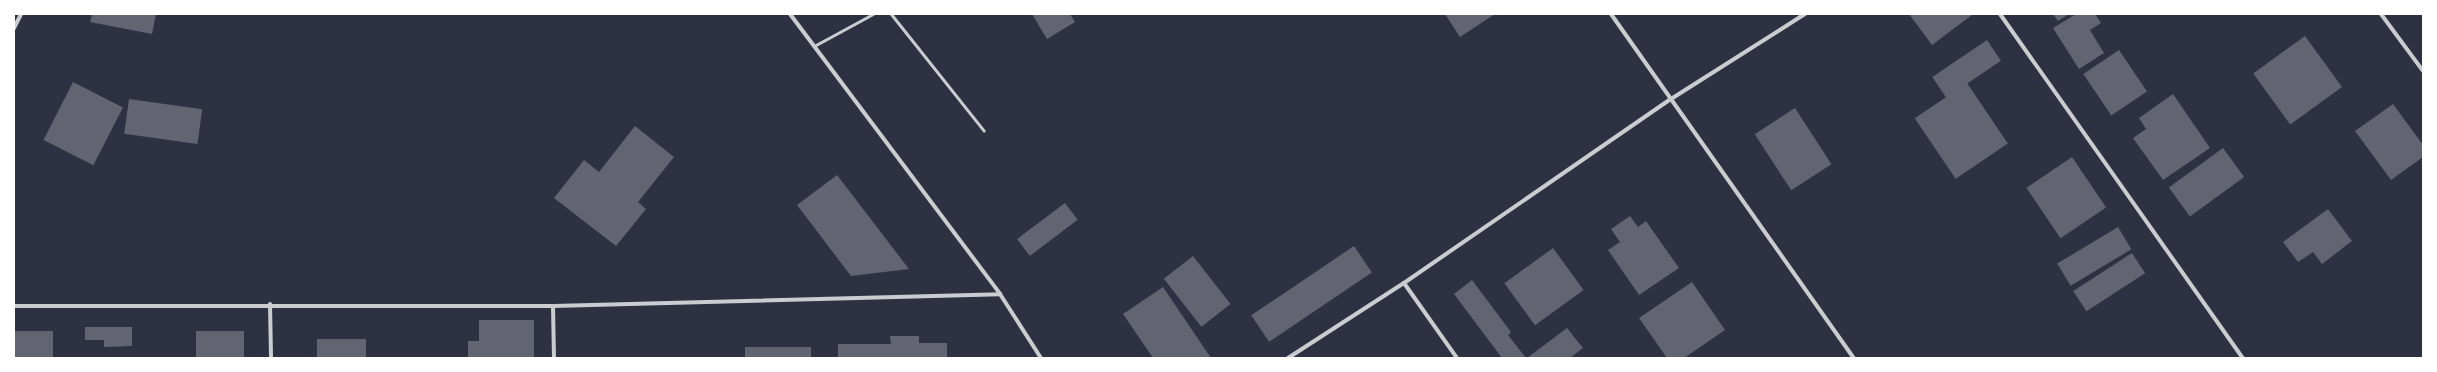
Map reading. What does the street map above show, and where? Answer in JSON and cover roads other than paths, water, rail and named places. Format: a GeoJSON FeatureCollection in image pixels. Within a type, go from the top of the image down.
{"type":"FeatureCollection","features":[{"type":"Feature","properties":{"kind":"street"},"geometry":{"type":"LineString","coordinates":[[14,28],[21,14]]}},
{"type":"Feature","properties":{"kind":"street"},"geometry":{"type":"LineString","coordinates":[[790,14],[1000,294],[1041,358]]}},
{"type":"Feature","properties":{"kind":"street"},"geometry":{"type":"LineString","coordinates":[[1611,14],[1854,358]]}},
{"type":"Feature","properties":{"kind":"street"},"geometry":{"type":"LineString","coordinates":[[1288,358],[1404,283],[1671,99],[1805,14]]}},
{"type":"Feature","properties":{"kind":"street"},"geometry":{"type":"LineString","coordinates":[[2000,14],[2243,358]]}},
{"type":"Feature","properties":{"kind":"street"},"geometry":{"type":"LineString","coordinates":[[2381,14],[2423,71]]}},
{"type":"Feature","properties":{"kind":"street"},"geometry":{"type":"LineString","coordinates":[[1404,283],[1457,358]]}},
{"type":"Feature","properties":{"kind":"street"},"geometry":{"type":"LineString","coordinates":[[14,306],[270,304],[553,306],[1000,294]]}},
{"type":"Feature","properties":{"kind":"street"},"geometry":{"type":"LineString","coordinates":[[270,304],[271,358]]}},
{"type":"Feature","properties":{"kind":"street"},"geometry":{"type":"LineString","coordinates":[[553,306],[554,358]]}},
{"type":"Feature","properties":{"kind":"lane"},"geometry":{"type":"LineString","coordinates":[[814,46],[873,14]]}},
{"type":"Feature","properties":{"kind":"lane"},"geometry":{"type":"LineString","coordinates":[[891,14],[984,131]]}}]}
